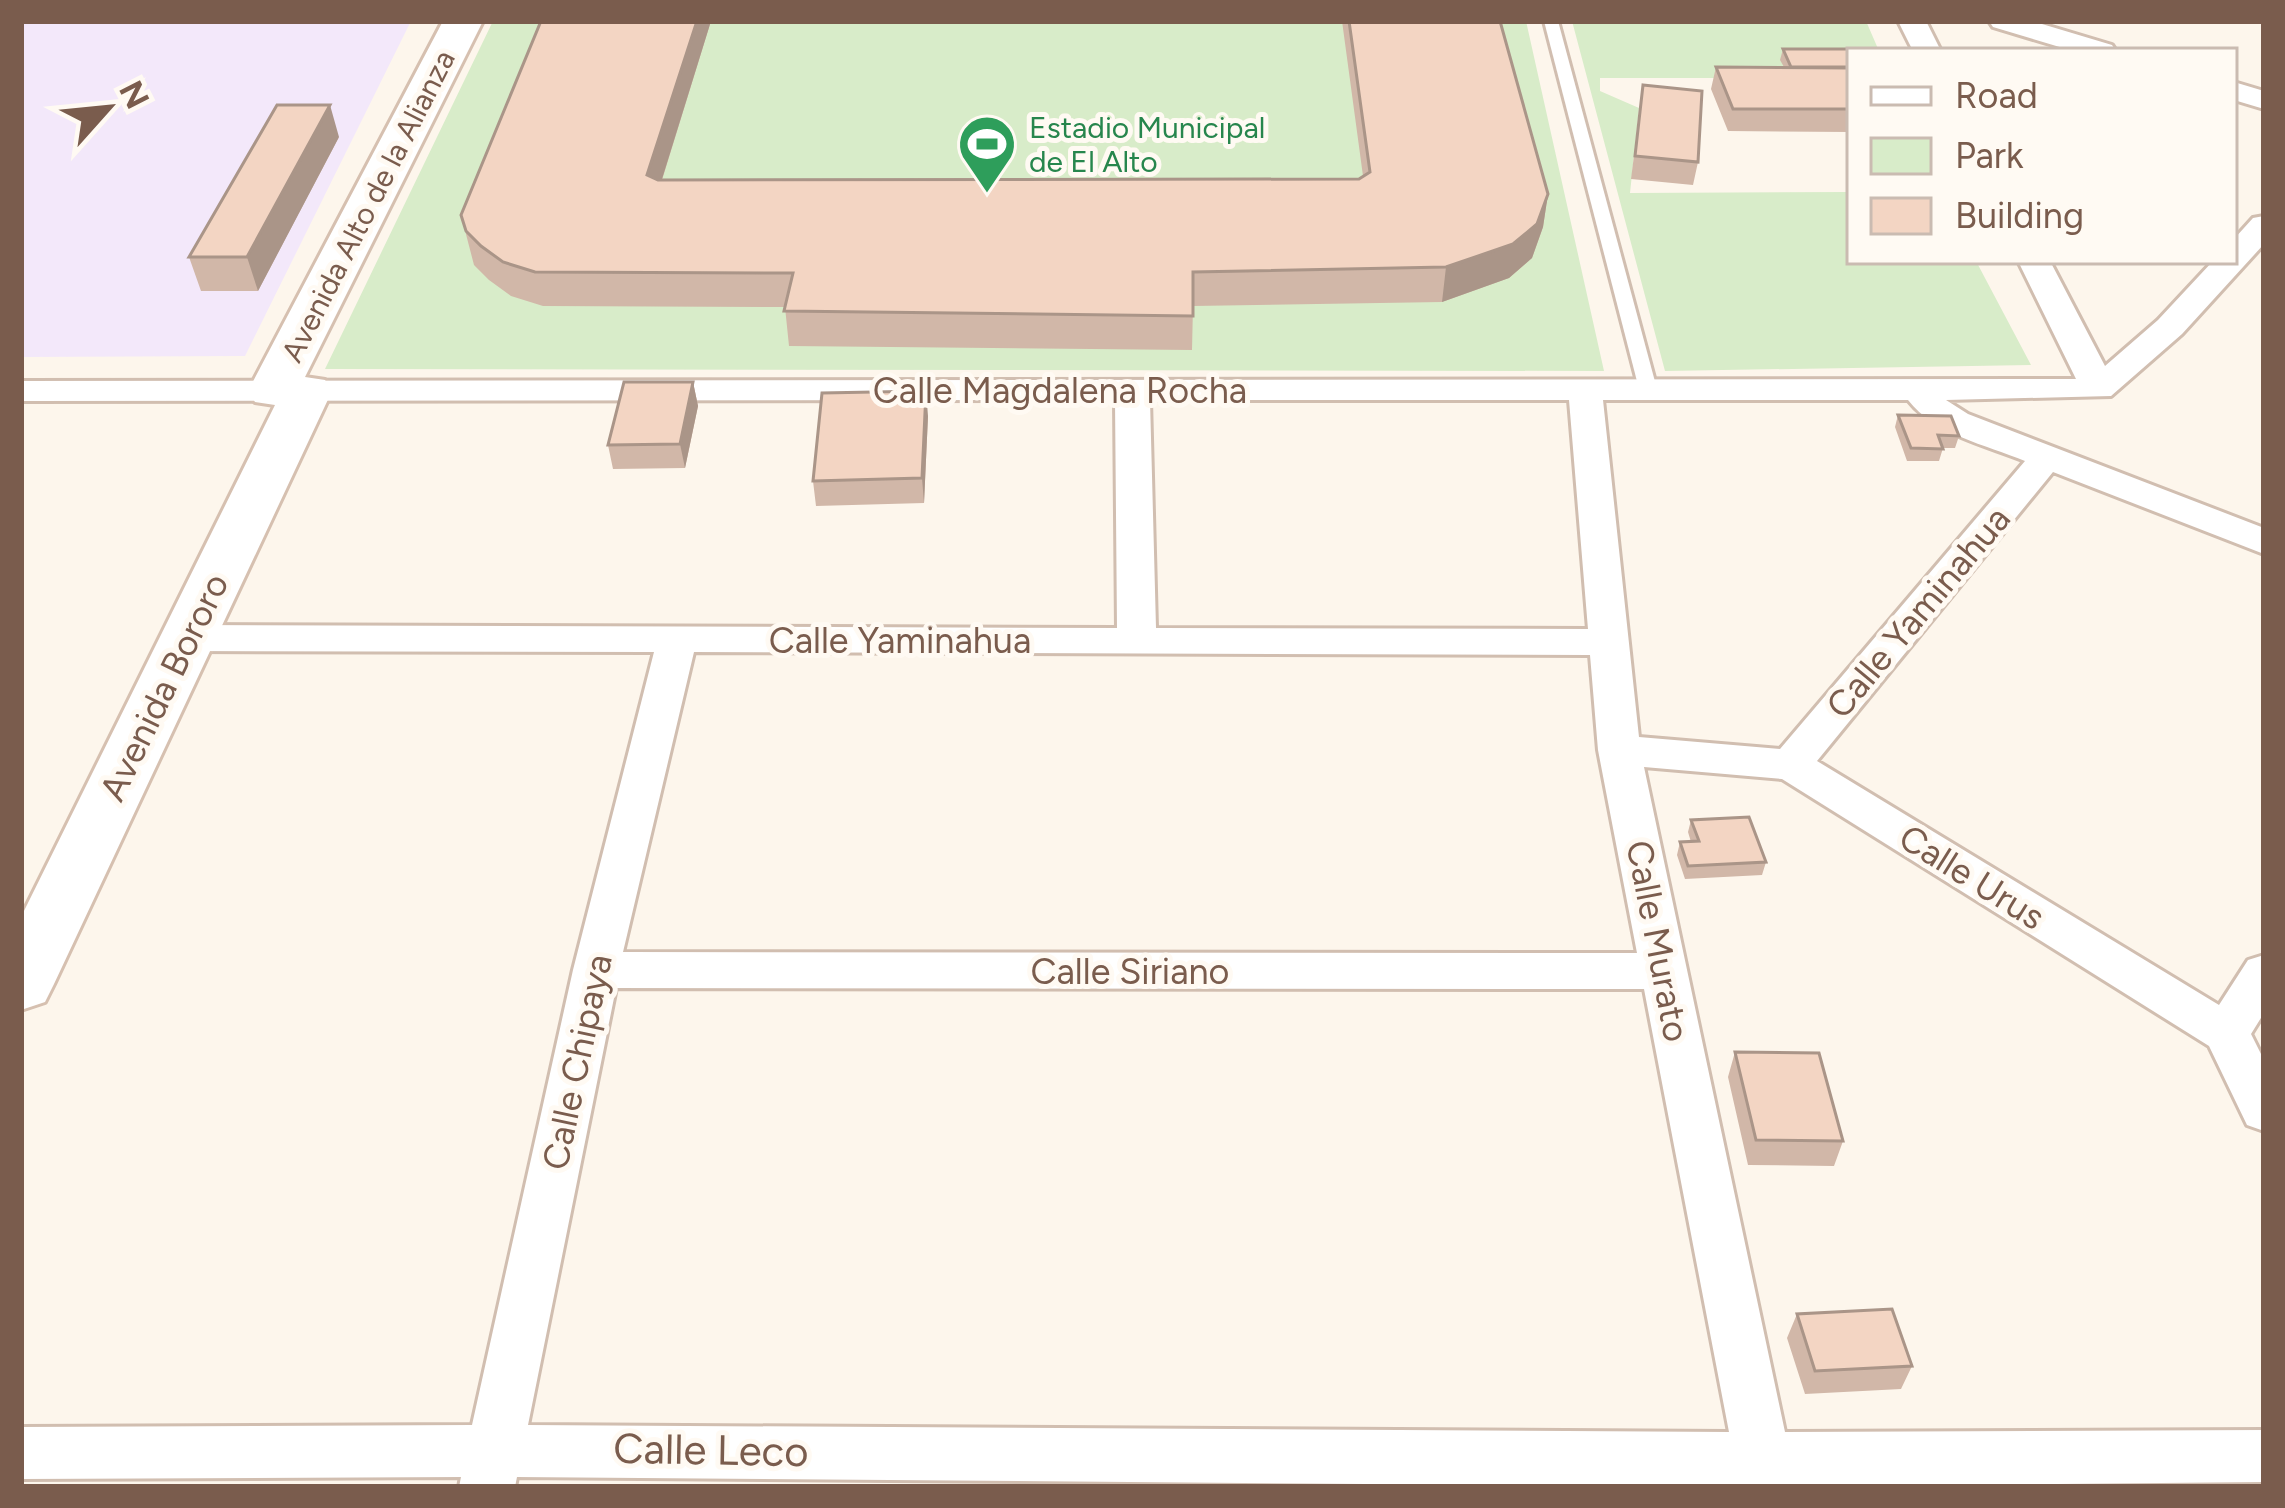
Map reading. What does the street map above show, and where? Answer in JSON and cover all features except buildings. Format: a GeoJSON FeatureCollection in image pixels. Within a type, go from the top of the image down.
{"type":"FeatureCollection","features":[{"type":"Feature","properties":{"kind":"street","name":"Avenida Alto de la Alianza"},"geometry":{"type":"LineString","coordinates":[[290,391],[463,21]]}},
{"type":"Feature","properties":{"kind":"street"},"geometry":{"type":"LineString","coordinates":[[1912,21],[1926,48]]}},
{"type":"Feature","properties":{"kind":"street"},"geometry":{"type":"LineString","coordinates":[[2003,21],[2092,48]]}},
{"type":"Feature","properties":{"kind":"street"},"geometry":{"type":"LineString","coordinates":[[2237,254],[2264,225]]}},
{"type":"Feature","properties":{"kind":"street"},"geometry":{"type":"LineString","coordinates":[[2036,264],[2098,389],[2170,326],[2227,264]]}},
{"type":"Feature","properties":{"kind":"street","name":"Calle Murato"},"geometry":{"type":"LineString","coordinates":[[1585,389],[1619,750],[1764,1474]]}},
{"type":"Feature","properties":{"kind":"street"},"geometry":{"type":"LineString","coordinates":[[1918,389],[1930,405],[1956,421],[2264,542]]}},
{"type":"Feature","properties":{"kind":"street","name":"Calle Magdalena Rocha"},"geometry":{"type":"LineString","coordinates":[[21,391],[2098,389]]}},
{"type":"Feature","properties":{"kind":"street"},"geometry":{"type":"LineString","coordinates":[[1132,390],[1138,641]]}},
{"type":"Feature","properties":{"kind":"street","name":"Avenida Bororo"},"geometry":{"type":"LineString","coordinates":[[24,972],[188,638],[290,391]]}},
{"type":"Feature","properties":{"kind":"street","name":"Calle Yaminahua"},"geometry":{"type":"LineString","coordinates":[[1791,766],[2046,458]]}},
{"type":"Feature","properties":{"kind":"street","name":"Calle Yaminahua"},"geometry":{"type":"LineString","coordinates":[[188,638],[1612,642]]}},
{"type":"Feature","properties":{"kind":"street","name":"Calle Chipaya"},"geometry":{"type":"LineString","coordinates":[[492,1468],[596,970],[677,640]]}},
{"type":"Feature","properties":{"kind":"street","name":"Calle Urus"},"geometry":{"type":"LineString","coordinates":[[1619,750],[1791,766],[2227,1033]]}},
{"type":"Feature","properties":{"kind":"street","name":"Calle Siriano"},"geometry":{"type":"LineString","coordinates":[[596,970],[1664,971]]}},
{"type":"Feature","properties":{"kind":"street"},"geometry":{"type":"LineString","coordinates":[[2264,974],[2227,1033],[2264,1111]]}},
{"type":"Feature","properties":{"kind":"street","name":"Calle Leco"},"geometry":{"type":"LineString","coordinates":[[21,1453],[492,1468],[1764,1474],[2264,1456]]}},
{"type":"Feature","properties":{"kind":"lane"},"geometry":{"type":"LineString","coordinates":[[1551,21],[1648,389]]}},
{"type":"Feature","properties":{"kind":"shaded area"},"geometry":{"type":"Polygon","coordinates":[[[21,21],[411,21],[245,356],[21,357],[21,21]]]}},
{"type":"Feature","properties":{"kind":"green space","name":"Estadio Municipal de El Alto"},"geometry":{"type":"Polygon","coordinates":[[[493,21],[1526,21],[1604,371],[325,369],[493,21]]]}},
{"type":"Feature","properties":{"kind":"green space"},"geometry":{"type":"Polygon","coordinates":[[[1572,21],[1866,21],[1878,48],[1847,48],[1847,78],[1600,78],[1600,91],[1639,108],[1630,193],[1847,192],[1847,264],[1978,264],[2031,365],[1665,371],[1572,21]]]}},
{"type":"Feature","properties":{"kind":"place","name":"Estadio Municipal de El Alto"},"geometry":{"type":"Point","coordinates":[987,195]}}]}
